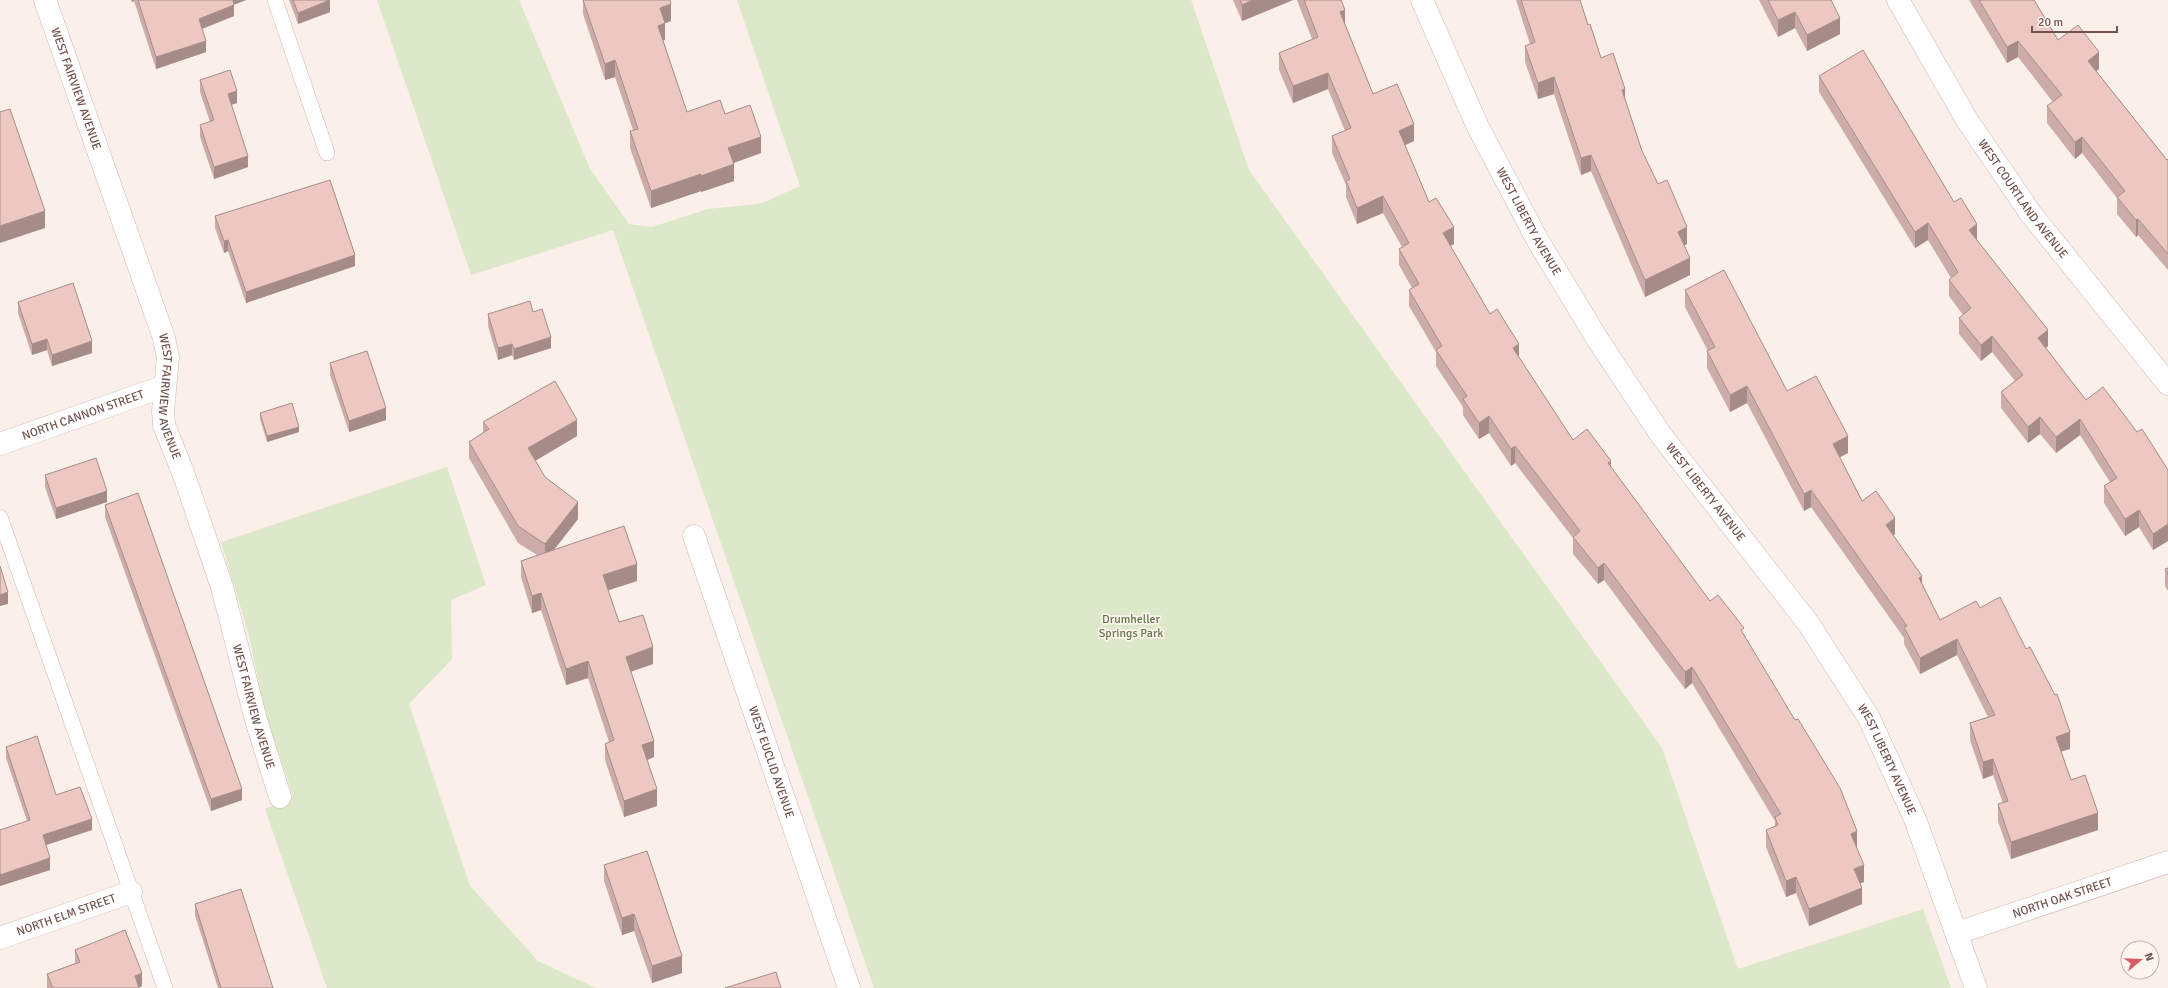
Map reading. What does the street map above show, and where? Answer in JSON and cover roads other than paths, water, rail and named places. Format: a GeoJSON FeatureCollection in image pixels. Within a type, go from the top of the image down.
{"type":"FeatureCollection","features":[{"type":"Feature","properties":{"kind":"street","name":"WEST FAIRVIEW AVENUE"},"geometry":{"type":"LineString","coordinates":[[45,0],[164,338],[168,356],[163,410],[164,425],[184,475],[222,587],[256,720],[280,797]]}},
{"type":"Feature","properties":{"kind":"street","name":"WEST LIBERTY AVENUE"},"geometry":{"type":"LineString","coordinates":[[1422,0],[1477,126],[1538,241],[1598,340],[1661,435],[1808,623],[1869,718],[1915,819],[1976,988]]}},
{"type":"Feature","properties":{"kind":"street","name":"WEST COURTLAND AVENUE"},"geometry":{"type":"LineString","coordinates":[[1898,0],[1967,120],[2030,214],[2168,384]]}},
{"type":"Feature","properties":{"kind":"street","name":"NORTH CANNON STREET"},"geometry":{"type":"LineString","coordinates":[[0,444],[165,386]]}},
{"type":"Feature","properties":{"kind":"street","name":"WEST EUCLID AVENUE"},"geometry":{"type":"LineString","coordinates":[[694,536],[849,988]]}},
{"type":"Feature","properties":{"kind":"street","name":"NORTH OAK STREET"},"geometry":{"type":"LineString","coordinates":[[1957,933],[2168,862]]}},
{"type":"Feature","properties":{"kind":"street","name":"NORTH ELM STREET"},"geometry":{"type":"LineString","coordinates":[[0,938],[131,892]]}},
{"type":"Feature","properties":{"kind":"lane"},"geometry":{"type":"LineString","coordinates":[[275,0],[327,153]]}},
{"type":"Feature","properties":{"kind":"lane"},"geometry":{"type":"LineString","coordinates":[[0,517],[164,988]]}},
{"type":"Feature","properties":{"kind":"park label","name":"Drumheller Springs Park"},"geometry":{"type":"Point","coordinates":[1131,626]}}]}
